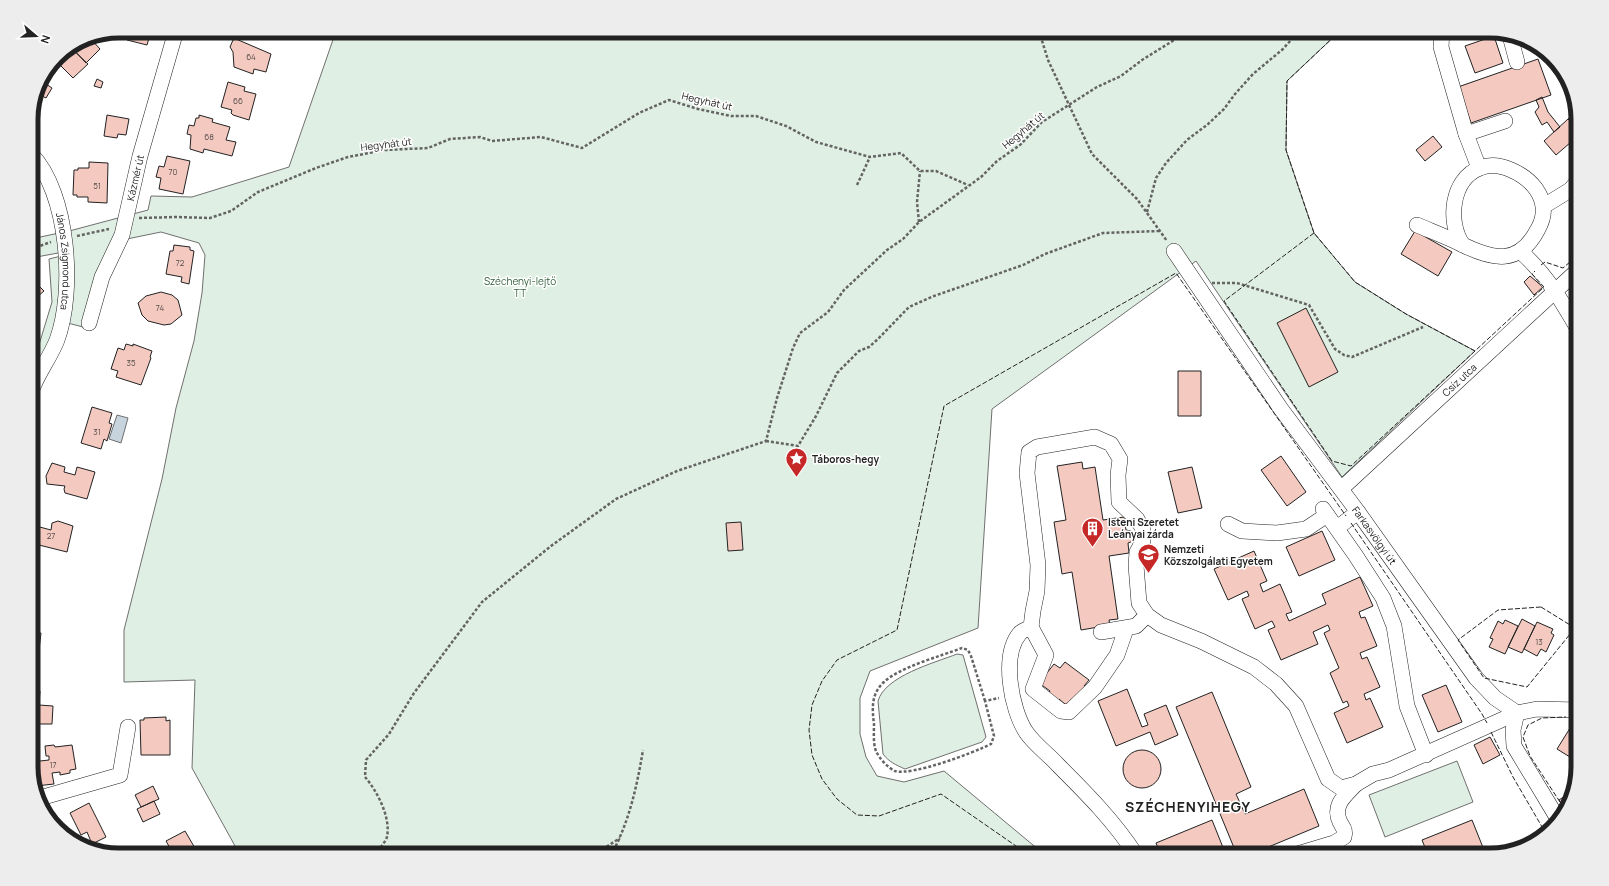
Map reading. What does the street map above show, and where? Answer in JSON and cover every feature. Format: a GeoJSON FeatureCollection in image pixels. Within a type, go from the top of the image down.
{"type":"FeatureCollection","features":[{"type":"Feature","properties":{"kind":"street","name":"Kázmér út"},"geometry":{"type":"LineString","coordinates":[[90,323],[102,277],[122,235],[134,217],[140,156],[174,38]]}},
{"type":"Feature","properties":{"kind":"street"},"geometry":{"type":"LineString","coordinates":[[1442,38],[1441,47],[1466,134],[1479,168]]}},
{"type":"Feature","properties":{"kind":"street"},"geometry":{"type":"LineString","coordinates":[[1511,41],[1517,62]]}},
{"type":"Feature","properties":{"kind":"street"},"geometry":{"type":"LineString","coordinates":[[1466,134],[1505,121]]}},
{"type":"Feature","properties":{"kind":"street","name":"János Zsigmond utca"},"geometry":{"type":"LineString","coordinates":[[38,164],[51,185],[65,238],[66,281],[62,322],[56,341],[38,378]]}},
{"type":"Feature","properties":{"kind":"street"},"geometry":{"type":"LineString","coordinates":[[1417,225],[1479,253],[1490,256],[1505,256],[1521,252],[1532,241],[1540,226],[1544,206],[1536,189],[1523,176],[1498,167],[1479,168],[1463,183],[1454,203],[1457,236],[1463,245]]}},
{"type":"Feature","properties":{"kind":"street"},"geometry":{"type":"LineString","coordinates":[[1544,206],[1571,189]]}},
{"type":"Feature","properties":{"kind":"street","name":"Farkasvölgyi út"},"geometry":{"type":"LineString","coordinates":[[1174,251],[1280,409],[1358,512],[1476,678],[1495,698],[1517,714]]}},
{"type":"Feature","properties":{"kind":"street"},"geometry":{"type":"LineString","coordinates":[[1521,252],[1538,268],[1555,290],[1571,317]]}},
{"type":"Feature","properties":{"kind":"street","name":"Csíz utca"},"geometry":{"type":"LineString","coordinates":[[1341,489],[1571,276]]}},
{"type":"Feature","properties":{"kind":"street"},"geometry":{"type":"LineString","coordinates":[[1126,629],[1117,655],[1104,674],[1095,687],[1069,712],[1061,711],[1033,689],[1046,655],[1031,627],[1032,611],[1037,591],[1038,565],[1027,473],[1029,452],[1037,447],[1046,444],[1095,437],[1111,444],[1120,458],[1118,475],[1119,502],[1137,519],[1143,529],[1142,541],[1137,552],[1136,565],[1139,603],[1147,615],[1161,625],[1238,658],[1264,675],[1296,706],[1328,779],[1342,788],[1356,784],[1373,774],[1388,770],[1426,755],[1517,714],[1537,709],[1571,710]]}},
{"type":"Feature","properties":{"kind":"street"},"geometry":{"type":"LineString","coordinates":[[1228,524],[1242,531],[1277,533],[1306,529],[1325,512],[1383,598],[1394,626],[1407,706],[1426,755]]}},
{"type":"Feature","properties":{"kind":"street"},"geometry":{"type":"LineString","coordinates":[[1337,528],[1358,512]]}},
{"type":"Feature","properties":{"kind":"street"},"geometry":{"type":"LineString","coordinates":[[1101,632],[1126,629],[1136,626],[1147,615]]}},
{"type":"Feature","properties":{"kind":"street"},"geometry":{"type":"LineString","coordinates":[[1031,627],[1021,633],[1009,660],[1013,694],[1020,721],[1028,734],[1088,795],[1123,836],[1131,848]]}},
{"type":"Feature","properties":{"kind":"street"},"geometry":{"type":"LineString","coordinates":[[1517,714],[1513,730],[1514,746],[1555,814]]}},
{"type":"Feature","properties":{"kind":"street"},"geometry":{"type":"LineString","coordinates":[[44,797],[120,775],[128,727]]}},
{"type":"Feature","properties":{"kind":"street"},"geometry":{"type":"LineString","coordinates":[[1317,848],[1334,843],[1344,837],[1344,829],[1337,815],[1337,808],[1340,802],[1356,784]]}},
{"type":"Feature","properties":{"kind":"path"},"geometry":{"type":"LineString","coordinates":[[1041,38],[1048,60],[1068,106],[1092,154],[1137,199],[1174,251]]}},
{"type":"Feature","properties":{"kind":"path","name":"Hegyhát út"},"geometry":{"type":"LineString","coordinates":[[766,441],[779,391],[793,348],[800,334],[828,312],[844,290],[887,250],[903,239],[919,222],[969,185],[1020,144],[1042,122],[1097,87],[1121,76],[1142,60],[1177,38]]}},
{"type":"Feature","properties":{"kind":"path"},"geometry":{"type":"LineString","coordinates":[[1146,212],[1156,178],[1166,163],[1187,140],[1207,126],[1224,109],[1244,84],[1283,49],[1293,38]]}},
{"type":"Feature","properties":{"kind":"path","name":"Hegyhát út"},"geometry":{"type":"LineString","coordinates":[[134,217],[210,218],[231,211],[258,192],[316,168],[348,157],[385,150],[428,148],[450,139],[480,137],[492,141],[541,137],[582,148],[639,113],[669,100],[698,109],[731,116],[756,116],[786,126],[816,142],[870,157],[901,153],[920,171]]}},
{"type":"Feature","properties":{"kind":"path"},"geometry":{"type":"LineString","coordinates":[[857,185],[870,157]]}},
{"type":"Feature","properties":{"kind":"path"},"geometry":{"type":"LineString","coordinates":[[919,222],[916,202],[920,171],[936,171],[969,185]]}},
{"type":"Feature","properties":{"kind":"path"},"geometry":{"type":"LineString","coordinates":[[38,247],[65,238],[107,231],[134,217]]}},
{"type":"Feature","properties":{"kind":"path"},"geometry":{"type":"LineString","coordinates":[[379,848],[387,838],[385,814],[380,800],[364,777],[366,760],[389,734],[414,693],[482,602],[551,546],[616,499],[677,471],[766,441],[798,446],[816,416],[837,372],[859,350],[869,347],[878,339],[909,307],[934,296],[1023,265],[1045,254],[1103,233],[1160,231]]}},
{"type":"Feature","properties":{"kind":"path"},"geometry":{"type":"LineString","coordinates":[[1196,283],[1237,283],[1309,305],[1335,349],[1344,355],[1352,357],[1423,327]]}},
{"type":"Feature","properties":{"kind":"path"},"geometry":{"type":"LineString","coordinates":[[962,648],[968,650],[985,701],[994,736],[991,744],[974,752],[908,772],[894,771],[886,764],[876,751],[872,704],[876,691],[884,681],[900,672],[962,648]]}},
{"type":"Feature","properties":{"kind":"path"},"geometry":{"type":"LineString","coordinates":[[985,701],[1013,694]]}},
{"type":"Feature","properties":{"kind":"path"},"geometry":{"type":"LineString","coordinates":[[615,848],[622,836],[638,779],[642,750]]}},
{"type":"Feature","properties":{"kind":"path"},"geometry":{"type":"LineString","coordinates":[[604,848],[622,836]]}},
{"type":"Feature","properties":{"kind":"green space","name":"Széchenyi-lejtő TT"},"geometry":{"type":"Polygon","coordinates":[[[334,38],[1333,38],[1287,81],[1286,150],[1314,233],[1355,282],[1406,314],[1475,351],[1342,477],[1196,261],[992,409],[978,628],[870,671],[860,698],[860,734],[866,757],[877,776],[904,782],[944,771],[1037,848],[236,848],[192,768],[195,680],[124,682],[124,630],[162,479],[176,408],[194,341],[202,293],[205,255],[199,243],[161,232],[117,241],[83,327],[64,322],[69,251],[38,257],[38,238],[73,230],[148,210],[151,196],[192,197],[289,167],[334,38]]]}},
{"type":"Feature","properties":{"kind":"green space"},"geometry":{"type":"Polygon","coordinates":[[[61,256],[60,321],[38,371],[38,348],[52,302],[49,259],[61,256]]]}},
{"type":"Feature","properties":{"kind":"green space"},"geometry":{"type":"Polygon","coordinates":[[[957,654],[963,655],[986,737],[982,742],[905,769],[896,765],[883,754],[878,701],[882,692],[890,684],[900,678],[924,666],[957,654]]]}},
{"type":"Feature","properties":{"kind":"green space"},"geometry":{"type":"Polygon","coordinates":[[[1457,761],[1473,802],[1385,837],[1369,795],[1457,761]]]}},
{"type":"Feature","properties":{"kind":"shaded area"},"geometry":{"type":"Polygon","coordinates":[[[117,415],[128,418],[121,443],[109,439],[117,415]]]}},
{"type":"Feature","properties":{"kind":"building"},"geometry":{"type":"Polygon","coordinates":[[[128,38],[149,38],[147,45],[127,40],[128,38]]]}},
{"type":"Feature","properties":{"kind":"building"},"geometry":{"type":"Polygon","coordinates":[[[1488,38],[1495,38],[1503,63],[1475,73],[1465,46],[1488,38]]]}},
{"type":"Feature","properties":{"kind":"building"},"geometry":{"type":"Polygon","coordinates":[[[236,39],[271,54],[266,72],[254,69],[253,74],[234,67],[233,52],[230,47],[233,40],[236,39]]]}},
{"type":"Feature","properties":{"kind":"building"},"geometry":{"type":"Polygon","coordinates":[[[93,42],[100,49],[86,63],[75,51],[93,42]]]}},
{"type":"Feature","properties":{"kind":"building"},"geometry":{"type":"Polygon","coordinates":[[[75,51],[88,64],[73,78],[60,64],[75,51]]]}},
{"type":"Feature","properties":{"kind":"building"},"geometry":{"type":"Polygon","coordinates":[[[1538,59],[1551,95],[1471,123],[1458,87],[1538,59]]]}},
{"type":"Feature","properties":{"kind":"building"},"geometry":{"type":"Polygon","coordinates":[[[53,73],[46,84],[52,88],[46,98],[42,96],[46,83],[53,73]]]}},
{"type":"Feature","properties":{"kind":"building"},"geometry":{"type":"Polygon","coordinates":[[[97,79],[103,82],[101,88],[94,86],[97,79]]]}},
{"type":"Feature","properties":{"kind":"building"},"geometry":{"type":"Polygon","coordinates":[[[228,82],[245,87],[244,91],[256,94],[249,120],[233,115],[231,113],[232,110],[221,107],[228,82]]]}},
{"type":"Feature","properties":{"kind":"building"},"geometry":{"type":"Polygon","coordinates":[[[1542,97],[1548,112],[1560,127],[1554,132],[1547,122],[1542,125],[1535,112],[1539,107],[1536,100],[1542,97]]]}},
{"type":"Feature","properties":{"kind":"building"},"geometry":{"type":"Polygon","coordinates":[[[107,115],[129,119],[126,135],[118,134],[117,138],[104,136],[107,115]]]}},
{"type":"Feature","properties":{"kind":"building"},"geometry":{"type":"Polygon","coordinates":[[[199,115],[213,119],[212,122],[230,127],[226,140],[236,142],[232,156],[204,149],[203,153],[190,149],[191,135],[187,134],[189,125],[194,126],[196,118],[199,118],[199,115]]]}},
{"type":"Feature","properties":{"kind":"building"},"geometry":{"type":"Polygon","coordinates":[[[1568,119],[1571,122],[1571,142],[1556,155],[1544,141],[1568,119]]]}},
{"type":"Feature","properties":{"kind":"building"},"geometry":{"type":"Polygon","coordinates":[[[1433,136],[1442,147],[1425,161],[1416,150],[1433,136]]]}},
{"type":"Feature","properties":{"kind":"building"},"geometry":{"type":"Polygon","coordinates":[[[167,156],[190,161],[183,194],[159,189],[161,178],[156,177],[159,166],[164,167],[167,156]]]}},
{"type":"Feature","properties":{"kind":"building"},"geometry":{"type":"Polygon","coordinates":[[[89,162],[108,163],[107,203],[88,202],[88,197],[77,197],[77,195],[73,195],[74,170],[78,170],[78,168],[89,168],[89,162]]]}},
{"type":"Feature","properties":{"kind":"building"},"geometry":{"type":"Polygon","coordinates":[[[1415,231],[1452,252],[1438,276],[1401,254],[1415,231]]]}},
{"type":"Feature","properties":{"kind":"building"},"geometry":{"type":"Polygon","coordinates":[[[174,245],[190,247],[190,250],[194,251],[189,284],[181,282],[182,277],[166,274],[170,251],[173,251],[174,245]]]}},
{"type":"Feature","properties":{"kind":"building"},"geometry":{"type":"Polygon","coordinates":[[[1530,276],[1543,287],[1534,295],[1524,282],[1530,276]]]}},
{"type":"Feature","properties":{"kind":"building"},"geometry":{"type":"Polygon","coordinates":[[[38,285],[44,291],[38,296],[38,285]]]}},
{"type":"Feature","properties":{"kind":"building"},"geometry":{"type":"Polygon","coordinates":[[[161,292],[172,295],[178,300],[182,315],[171,324],[164,325],[148,321],[142,315],[138,303],[146,296],[161,292]]]}},
{"type":"Feature","properties":{"kind":"building"},"geometry":{"type":"Polygon","coordinates":[[[1306,308],[1338,372],[1309,387],[1277,323],[1306,308]]]}},
{"type":"Feature","properties":{"kind":"building"},"geometry":{"type":"Polygon","coordinates":[[[126,344],[133,346],[133,344],[152,351],[151,358],[141,385],[116,377],[118,371],[111,369],[118,348],[124,350],[126,344]]]}},
{"type":"Feature","properties":{"kind":"building"},"geometry":{"type":"Polygon","coordinates":[[[1178,371],[1201,371],[1201,416],[1178,416],[1178,371]]]}},
{"type":"Feature","properties":{"kind":"building"},"geometry":{"type":"Polygon","coordinates":[[[92,407],[112,413],[109,423],[112,424],[107,441],[104,439],[101,449],[81,443],[92,407]]]}},
{"type":"Feature","properties":{"kind":"building"},"geometry":{"type":"Polygon","coordinates":[[[1281,456],[1306,492],[1287,506],[1261,470],[1281,456]]]}},
{"type":"Feature","properties":{"kind":"building","name":"Isteni Szeretet Leányai zárda"},"geometry":{"type":"Polygon","coordinates":[[[1082,462],[1083,469],[1095,467],[1103,520],[1124,517],[1126,530],[1131,531],[1134,535],[1133,541],[1128,543],[1129,553],[1109,556],[1118,619],[1109,620],[1110,625],[1081,630],[1072,572],[1062,574],[1054,522],[1066,520],[1057,466],[1082,462]]]}},
{"type":"Feature","properties":{"kind":"building"},"geometry":{"type":"Polygon","coordinates":[[[52,463],[65,467],[64,472],[75,475],[77,467],[95,472],[87,499],[65,493],[65,486],[47,484],[46,476],[52,463]]]}},
{"type":"Feature","properties":{"kind":"building"},"geometry":{"type":"Polygon","coordinates":[[[1192,467],[1202,508],[1178,513],[1168,472],[1192,467]]]}},
{"type":"Feature","properties":{"kind":"building"},"geometry":{"type":"Polygon","coordinates":[[[58,521],[73,526],[67,552],[38,545],[38,527],[51,530],[52,523],[58,521]]]}},
{"type":"Feature","properties":{"kind":"building"},"geometry":{"type":"Polygon","coordinates":[[[741,522],[743,550],[728,551],[726,523],[741,522]]]}},
{"type":"Feature","properties":{"kind":"building"},"geometry":{"type":"Polygon","coordinates":[[[1322,531],[1335,560],[1299,576],[1286,547],[1322,531]]]}},
{"type":"Feature","properties":{"kind":"building"},"geometry":{"type":"Polygon","coordinates":[[[1254,551],[1267,581],[1260,584],[1263,592],[1280,584],[1292,612],[1286,614],[1289,621],[1326,604],[1322,594],[1360,577],[1373,606],[1359,612],[1361,618],[1365,617],[1377,646],[1360,653],[1362,659],[1367,657],[1380,687],[1364,694],[1366,700],[1370,698],[1383,727],[1347,743],[1334,713],[1349,706],[1347,701],[1343,703],[1330,673],[1339,668],[1324,633],[1330,630],[1328,625],[1313,632],[1318,644],[1281,660],[1268,630],[1275,627],[1272,621],[1255,629],[1242,599],[1249,596],[1247,591],[1228,600],[1214,569],[1254,551]]]}},
{"type":"Feature","properties":{"kind":"building"},"geometry":{"type":"Polygon","coordinates":[[[1522,619],[1535,626],[1522,653],[1508,647],[1522,619]]]}},
{"type":"Feature","properties":{"kind":"building"},"geometry":{"type":"Polygon","coordinates":[[[1505,620],[1518,626],[1505,654],[1489,647],[1493,639],[1490,638],[1498,621],[1503,624],[1505,620]]]}},
{"type":"Feature","properties":{"kind":"building"},"geometry":{"type":"Polygon","coordinates":[[[1537,622],[1553,629],[1551,633],[1554,635],[1546,652],[1541,649],[1537,656],[1524,649],[1537,622]]]}},
{"type":"Feature","properties":{"kind":"building"},"geometry":{"type":"Polygon","coordinates":[[[38,633],[41,633],[38,658],[38,633]]]}},
{"type":"Feature","properties":{"kind":"building"},"geometry":{"type":"Polygon","coordinates":[[[1065,662],[1089,680],[1084,686],[1086,688],[1079,697],[1076,695],[1066,705],[1059,699],[1056,703],[1047,696],[1050,691],[1039,683],[1054,664],[1060,668],[1065,662]]]}},
{"type":"Feature","properties":{"kind":"building"},"geometry":{"type":"Polygon","coordinates":[[[1446,685],[1462,722],[1438,732],[1422,695],[1446,685]]]}},
{"type":"Feature","properties":{"kind":"building"},"geometry":{"type":"Polygon","coordinates":[[[1127,689],[1142,727],[1148,725],[1144,714],[1166,705],[1178,735],[1155,745],[1150,732],[1116,746],[1098,701],[1127,689]]]}},
{"type":"Feature","properties":{"kind":"building"},"geometry":{"type":"Polygon","coordinates":[[[38,691],[40,691],[39,705],[53,706],[52,724],[38,724],[38,691]]]}},
{"type":"Feature","properties":{"kind":"building"},"geometry":{"type":"Polygon","coordinates":[[[1212,692],[1251,787],[1236,794],[1245,814],[1304,789],[1319,826],[1266,848],[1234,848],[1176,707],[1212,692]]]}},
{"type":"Feature","properties":{"kind":"building"},"geometry":{"type":"Polygon","coordinates":[[[166,717],[166,721],[170,720],[170,755],[141,755],[140,720],[144,720],[144,718],[166,717]]]}},
{"type":"Feature","properties":{"kind":"building"},"geometry":{"type":"Polygon","coordinates":[[[1571,727],[1571,758],[1557,749],[1571,727]]]}},
{"type":"Feature","properties":{"kind":"building"},"geometry":{"type":"Polygon","coordinates":[[[1490,737],[1500,755],[1483,764],[1474,745],[1490,737]]]}},
{"type":"Feature","properties":{"kind":"building"},"geometry":{"type":"Polygon","coordinates":[[[54,745],[55,747],[72,745],[76,769],[70,770],[70,773],[60,775],[60,772],[52,773],[54,784],[40,786],[38,761],[49,760],[49,756],[46,756],[45,746],[54,745]]]}},
{"type":"Feature","properties":{"kind":"building"},"geometry":{"type":"Polygon","coordinates":[[[1142,750],[1155,756],[1161,769],[1155,782],[1142,788],[1129,782],[1123,769],[1129,756],[1142,750]]]}},
{"type":"Feature","properties":{"kind":"building"},"geometry":{"type":"Polygon","coordinates":[[[153,786],[159,799],[141,807],[135,795],[153,786]]]}},
{"type":"Feature","properties":{"kind":"building"},"geometry":{"type":"Polygon","coordinates":[[[1566,795],[1562,804],[1559,800],[1566,795]]]}},
{"type":"Feature","properties":{"kind":"building"},"geometry":{"type":"Polygon","coordinates":[[[154,801],[160,814],[143,822],[137,809],[154,801]]]}},
{"type":"Feature","properties":{"kind":"building"},"geometry":{"type":"Polygon","coordinates":[[[89,803],[106,837],[92,844],[87,832],[81,835],[70,813],[89,803]]]}},
{"type":"Feature","properties":{"kind":"building"},"geometry":{"type":"Polygon","coordinates":[[[1212,820],[1223,848],[1158,848],[1156,843],[1212,820]]]}},
{"type":"Feature","properties":{"kind":"building"},"geometry":{"type":"Polygon","coordinates":[[[1472,820],[1483,848],[1425,848],[1422,840],[1472,820]]]}},
{"type":"Feature","properties":{"kind":"building"},"geometry":{"type":"Polygon","coordinates":[[[185,831],[195,848],[170,848],[166,841],[185,831]]]}},
{"type":"Feature","properties":{"kind":"fence"},"geometry":{"type":"LineString","coordinates":[[1333,38],[1287,81],[1286,150],[1314,233],[1355,282],[1406,314],[1475,351]]}},
{"type":"Feature","properties":{"kind":"fence"},"geometry":{"type":"LineString","coordinates":[[1314,233],[1224,301],[1332,461],[1351,466],[1544,287],[1532,274],[1535,271]]}},
{"type":"Feature","properties":{"kind":"fence"},"geometry":{"type":"LineString","coordinates":[[1541,265],[1545,262],[1563,268],[1571,261]]}},
{"type":"Feature","properties":{"kind":"fence"},"geometry":{"type":"LineString","coordinates":[[1019,848],[941,794],[879,816],[857,815],[837,799],[822,779],[812,755],[809,730],[812,705],[822,681],[837,660],[897,630],[944,406],[1176,273],[1346,516]]}},
{"type":"Feature","properties":{"kind":"fence"},"geometry":{"type":"LineString","coordinates":[[1351,523],[1487,723]]}},
{"type":"Feature","properties":{"kind":"fence"},"geometry":{"type":"LineString","coordinates":[[1541,607],[1571,626]]}},
{"type":"Feature","properties":{"kind":"fence"},"geometry":{"type":"LineString","coordinates":[[1541,607],[1498,610],[1458,640],[1484,678],[1527,687],[1571,633]]}},
{"type":"Feature","properties":{"kind":"fence"},"geometry":{"type":"LineString","coordinates":[[1560,802],[1530,756],[1523,737],[1528,725],[1542,718],[1566,717]]}},
{"type":"Feature","properties":{"kind":"fence"},"geometry":{"type":"LineString","coordinates":[[1491,732],[1513,777],[1543,828]]}},
{"type":"Feature","properties":{"kind":"place","name":"Táboros-hegy"},"geometry":{"type":"Point","coordinates":[797,478]}},
{"type":"Feature","properties":{"kind":"place","name":"Isteni Szeretet Leányai zárda"},"geometry":{"type":"Point","coordinates":[1093,548]}},
{"type":"Feature","properties":{"kind":"place","name":"Nemzeti Közszolgálati Egyetem"},"geometry":{"type":"Point","coordinates":[1148,574]}},
{"type":"Feature","properties":{"kind":"district","name":"SZÉCHENYIHEGY"},"geometry":{"type":"Point","coordinates":[1188,807]}}]}
